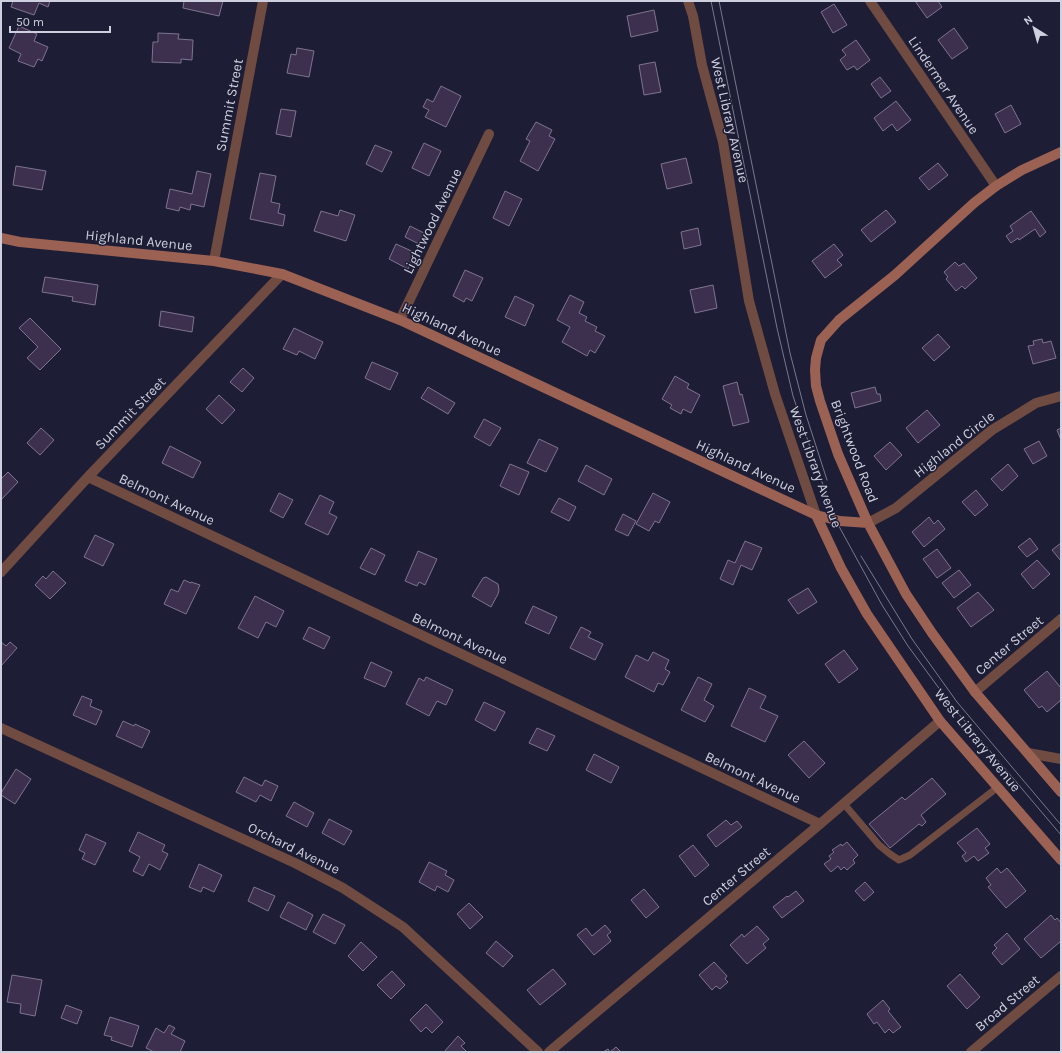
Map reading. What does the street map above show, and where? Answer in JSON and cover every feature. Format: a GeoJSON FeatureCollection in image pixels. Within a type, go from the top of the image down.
{"type":"FeatureCollection","features":[{"type":"Feature","properties":{"kind":"street","name":"Summit Street"},"geometry":{"type":"LineString","coordinates":[[214,261],[264,1]]}},
{"type":"Feature","properties":{"kind":"street","name":"West Library Avenue"},"geometry":{"type":"LineString","coordinates":[[688,1],[693,16],[702,65],[723,142],[749,301],[775,394],[816,514],[841,568],[867,614],[940,721],[1061,860]]}},
{"type":"Feature","properties":{"kind":"street","name":"Lindermer Avenue"},"geometry":{"type":"LineString","coordinates":[[870,1],[996,186]]}},
{"type":"Feature","properties":{"kind":"street","name":"Lightwood Avenue"},"geometry":{"type":"LineString","coordinates":[[400,320],[489,134]]}},
{"type":"Feature","properties":{"kind":"street","name":"Brightwood Road"},"geometry":{"type":"LineString","coordinates":[[1061,152],[1022,170],[996,186],[974,203],[895,275],[839,320],[821,340],[816,358],[815,370],[816,386],[820,401],[838,454],[868,523],[906,594],[975,692],[1061,792]]}},
{"type":"Feature","properties":{"kind":"street","name":"Highland Avenue"},"geometry":{"type":"LineString","coordinates":[[1,238],[20,242],[214,261],[282,274],[400,320],[816,514],[840,521],[868,523]]}},
{"type":"Feature","properties":{"kind":"street","name":"Summit Street"},"geometry":{"type":"LineString","coordinates":[[1,572],[88,477],[282,274]]}},
{"type":"Feature","properties":{"kind":"street","name":"Highland Circle"},"geometry":{"type":"LineString","coordinates":[[868,523],[896,508],[992,430],[1036,403],[1061,396]]}},
{"type":"Feature","properties":{"kind":"street","name":"Belmont Avenue"},"geometry":{"type":"LineString","coordinates":[[88,477],[820,824]]}},
{"type":"Feature","properties":{"kind":"street","name":"Center Street"},"geometry":{"type":"LineString","coordinates":[[975,692],[1061,619]]}},
{"type":"Feature","properties":{"kind":"street","name":"Center Street"},"geometry":{"type":"LineString","coordinates":[[549,1052],[844,804],[940,721]]}},
{"type":"Feature","properties":{"kind":"street","name":"Orchard Avenue"},"geometry":{"type":"LineString","coordinates":[[1,728],[295,863],[343,888],[402,927],[538,1052]]}},
{"type":"Feature","properties":{"kind":"street"},"geometry":{"type":"LineString","coordinates":[[1028,753],[1061,759]]}},
{"type":"Feature","properties":{"kind":"street","name":"Broad Street"},"geometry":{"type":"LineString","coordinates":[[971,1052],[1061,976]]}},
{"type":"Feature","properties":{"kind":"lane"},"geometry":{"type":"LineString","coordinates":[[844,804],[878,845],[899,860],[910,855],[998,787]]}},
{"type":"Feature","properties":{"kind":"building"},"geometry":{"type":"Polygon","coordinates":[[[13,1],[50,1],[48,7],[39,3],[34,15],[11,7],[13,1]]]}},
{"type":"Feature","properties":{"kind":"building"},"geometry":{"type":"Polygon","coordinates":[[[184,1],[223,1],[219,16],[183,8],[184,1]]]}},
{"type":"Feature","properties":{"kind":"building"},"geometry":{"type":"Polygon","coordinates":[[[915,1],[938,1],[942,7],[927,18],[915,1]]]}},
{"type":"Feature","properties":{"kind":"building"},"geometry":{"type":"Polygon","coordinates":[[[834,4],[847,25],[833,33],[821,12],[834,4]]]}},
{"type":"Feature","properties":{"kind":"building"},"geometry":{"type":"Polygon","coordinates":[[[654,10],[658,31],[631,37],[627,16],[654,10]]]}},
{"type":"Feature","properties":{"kind":"building"},"geometry":{"type":"Polygon","coordinates":[[[19,26],[37,34],[34,41],[48,47],[42,61],[38,59],[34,67],[18,61],[21,54],[9,48],[19,26]]]}},
{"type":"Feature","properties":{"kind":"building"},"geometry":{"type":"Polygon","coordinates":[[[954,28],[968,48],[952,59],[938,40],[954,28]]]}},
{"type":"Feature","properties":{"kind":"building"},"geometry":{"type":"Polygon","coordinates":[[[158,33],[179,34],[178,39],[193,40],[192,60],[181,59],[181,63],[152,62],[153,42],[158,42],[158,33]]]}},
{"type":"Feature","properties":{"kind":"building"},"geometry":{"type":"Polygon","coordinates":[[[856,40],[870,60],[857,70],[854,66],[847,70],[840,60],[846,55],[842,50],[856,40]]]}},
{"type":"Feature","properties":{"kind":"building"},"geometry":{"type":"Polygon","coordinates":[[[297,48],[314,51],[309,77],[287,73],[291,54],[296,55],[297,48]]]}},
{"type":"Feature","properties":{"kind":"building"},"geometry":{"type":"Polygon","coordinates":[[[655,62],[661,92],[644,95],[639,65],[655,62]]]}},
{"type":"Feature","properties":{"kind":"building"},"geometry":{"type":"Polygon","coordinates":[[[880,77],[891,91],[881,98],[871,84],[880,77]]]}},
{"type":"Feature","properties":{"kind":"building"},"geometry":{"type":"Polygon","coordinates":[[[441,86],[461,96],[446,127],[425,117],[429,110],[423,107],[427,99],[433,102],[441,86]]]}},
{"type":"Feature","properties":{"kind":"building"},"geometry":{"type":"Polygon","coordinates":[[[896,101],[911,120],[897,131],[892,124],[883,131],[874,118],[896,101]]]}},
{"type":"Feature","properties":{"kind":"building"},"geometry":{"type":"Polygon","coordinates":[[[1011,105],[1021,124],[1005,133],[995,114],[1011,105]]]}},
{"type":"Feature","properties":{"kind":"building"},"geometry":{"type":"Polygon","coordinates":[[[281,109],[296,111],[291,137],[276,134],[281,109]]]}},
{"type":"Feature","properties":{"kind":"building"},"geometry":{"type":"Polygon","coordinates":[[[536,122],[552,130],[549,136],[555,139],[538,171],[520,161],[530,141],[526,139],[536,122]]]}},
{"type":"Feature","properties":{"kind":"building"},"geometry":{"type":"Polygon","coordinates":[[[424,143],[441,151],[429,176],[412,168],[424,143]]]}},
{"type":"Feature","properties":{"kind":"building"},"geometry":{"type":"Polygon","coordinates":[[[375,145],[392,152],[382,172],[366,164],[375,145]]]}},
{"type":"Feature","properties":{"kind":"building"},"geometry":{"type":"Polygon","coordinates":[[[686,158],[692,183],[667,189],[661,164],[686,158]]]}},
{"type":"Feature","properties":{"kind":"building"},"geometry":{"type":"Polygon","coordinates":[[[938,163],[948,175],[929,190],[919,178],[938,163]]]}},
{"type":"Feature","properties":{"kind":"building"},"geometry":{"type":"Polygon","coordinates":[[[16,166],[46,171],[42,190],[13,185],[16,166]]]}},
{"type":"Feature","properties":{"kind":"building"},"geometry":{"type":"Polygon","coordinates":[[[197,171],[211,174],[204,207],[191,204],[190,210],[180,207],[179,211],[166,208],[170,189],[192,194],[197,171]]]}},
{"type":"Feature","properties":{"kind":"building"},"geometry":{"type":"Polygon","coordinates":[[[260,173],[276,176],[271,202],[280,204],[278,213],[285,215],[283,226],[250,219],[260,173]]]}},
{"type":"Feature","properties":{"kind":"building"},"geometry":{"type":"Polygon","coordinates":[[[505,191],[522,199],[509,226],[493,218],[505,191]]]}},
{"type":"Feature","properties":{"kind":"building"},"geometry":{"type":"Polygon","coordinates":[[[340,210],[355,215],[346,241],[314,231],[321,211],[338,216],[340,210]]]}},
{"type":"Feature","properties":{"kind":"building"},"geometry":{"type":"Polygon","coordinates":[[[886,210],[896,222],[871,242],[861,230],[886,210]]]}},
{"type":"Feature","properties":{"kind":"building"},"geometry":{"type":"Polygon","coordinates":[[[1031,211],[1046,232],[1040,237],[1035,229],[1019,240],[1018,238],[1011,243],[1006,236],[1013,231],[1010,226],[1031,211]]]}},
{"type":"Feature","properties":{"kind":"building"},"geometry":{"type":"Polygon","coordinates":[[[410,226],[424,233],[419,244],[405,237],[410,226]]]}},
{"type":"Feature","properties":{"kind":"building"},"geometry":{"type":"Polygon","coordinates":[[[698,228],[701,245],[684,249],[681,232],[698,228]]]}},
{"type":"Feature","properties":{"kind":"building"},"geometry":{"type":"Polygon","coordinates":[[[396,244],[416,253],[408,269],[389,259],[396,244]]]}},
{"type":"Feature","properties":{"kind":"building"},"geometry":{"type":"Polygon","coordinates":[[[834,244],[843,255],[837,260],[842,265],[825,278],[812,261],[834,244]]]}},
{"type":"Feature","properties":{"kind":"building"},"geometry":{"type":"Polygon","coordinates":[[[955,262],[959,266],[964,263],[977,278],[965,289],[962,286],[956,291],[946,279],[948,277],[944,272],[955,262]]]}},
{"type":"Feature","properties":{"kind":"building"},"geometry":{"type":"Polygon","coordinates":[[[465,270],[483,278],[472,301],[466,298],[464,302],[453,296],[465,270]]]}},
{"type":"Feature","properties":{"kind":"building"},"geometry":{"type":"Polygon","coordinates":[[[45,277],[98,285],[95,305],[72,301],[73,297],[42,292],[45,277]]]}},
{"type":"Feature","properties":{"kind":"building"},"geometry":{"type":"Polygon","coordinates":[[[713,285],[717,308],[695,313],[690,290],[713,285]]]}},
{"type":"Feature","properties":{"kind":"building"},"geometry":{"type":"Polygon","coordinates":[[[570,295],[584,302],[579,313],[587,317],[585,321],[597,327],[595,331],[605,336],[595,353],[590,350],[587,356],[562,342],[570,327],[557,320],[570,295]]]}},
{"type":"Feature","properties":{"kind":"building"},"geometry":{"type":"Polygon","coordinates":[[[515,296],[534,305],[525,326],[505,317],[515,296]]]}},
{"type":"Feature","properties":{"kind":"building"},"geometry":{"type":"Polygon","coordinates":[[[161,311],[194,317],[192,332],[159,326],[161,311]]]}},
{"type":"Feature","properties":{"kind":"building"},"geometry":{"type":"Polygon","coordinates":[[[30,318],[61,349],[40,370],[27,358],[38,347],[19,328],[30,318]]]}},
{"type":"Feature","properties":{"kind":"building"},"geometry":{"type":"Polygon","coordinates":[[[294,328],[323,342],[315,359],[299,351],[297,355],[283,349],[294,328]]]}},
{"type":"Feature","properties":{"kind":"building"},"geometry":{"type":"Polygon","coordinates":[[[938,334],[950,347],[934,361],[922,348],[938,334]]]}},
{"type":"Feature","properties":{"kind":"building"},"geometry":{"type":"Polygon","coordinates":[[[1042,339],[1043,343],[1051,341],[1056,358],[1033,364],[1028,346],[1034,345],[1033,341],[1042,339]]]}},
{"type":"Feature","properties":{"kind":"building"},"geometry":{"type":"Polygon","coordinates":[[[372,362],[398,373],[390,390],[365,378],[372,362]]]}},
{"type":"Feature","properties":{"kind":"building"},"geometry":{"type":"Polygon","coordinates":[[[243,368],[254,378],[242,392],[230,382],[243,368]]]}},
{"type":"Feature","properties":{"kind":"building"},"geometry":{"type":"Polygon","coordinates":[[[675,376],[689,384],[687,388],[700,395],[691,413],[683,409],[681,414],[670,408],[672,405],[662,399],[675,376]]]}},
{"type":"Feature","properties":{"kind":"building"},"geometry":{"type":"Polygon","coordinates":[[[737,382],[740,395],[742,394],[749,422],[733,426],[723,386],[737,382]]]}},
{"type":"Feature","properties":{"kind":"building"},"geometry":{"type":"Polygon","coordinates":[[[428,387],[455,403],[448,414],[421,398],[428,387]]]}},
{"type":"Feature","properties":{"kind":"building"},"geometry":{"type":"Polygon","coordinates":[[[875,387],[877,394],[880,394],[881,401],[855,408],[851,393],[875,387]]]}},
{"type":"Feature","properties":{"kind":"building"},"geometry":{"type":"Polygon","coordinates":[[[219,395],[235,410],[222,424],[206,409],[219,395]]]}},
{"type":"Feature","properties":{"kind":"building"},"geometry":{"type":"Polygon","coordinates":[[[927,410],[940,425],[918,443],[906,428],[927,410]]]}},
{"type":"Feature","properties":{"kind":"building"},"geometry":{"type":"Polygon","coordinates":[[[484,419],[501,428],[490,446],[474,437],[484,419]]]}},
{"type":"Feature","properties":{"kind":"building"},"geometry":{"type":"Polygon","coordinates":[[[41,428],[54,440],[40,455],[27,443],[41,428]]]}},
{"type":"Feature","properties":{"kind":"building"},"geometry":{"type":"Polygon","coordinates":[[[1061,428],[1061,440],[1057,430],[1061,428]]]}},
{"type":"Feature","properties":{"kind":"building"},"geometry":{"type":"Polygon","coordinates":[[[539,439],[558,448],[546,472],[527,463],[539,439]]]}},
{"type":"Feature","properties":{"kind":"building"},"geometry":{"type":"Polygon","coordinates":[[[1039,441],[1047,456],[1033,464],[1024,449],[1039,441]]]}},
{"type":"Feature","properties":{"kind":"building"},"geometry":{"type":"Polygon","coordinates":[[[890,442],[902,455],[886,470],[874,456],[890,442]]]}},
{"type":"Feature","properties":{"kind":"building"},"geometry":{"type":"Polygon","coordinates":[[[170,446],[201,462],[193,478],[162,463],[170,446]]]}},
{"type":"Feature","properties":{"kind":"building"},"geometry":{"type":"Polygon","coordinates":[[[510,464],[529,472],[519,495],[500,486],[510,464]]]}},
{"type":"Feature","properties":{"kind":"building"},"geometry":{"type":"Polygon","coordinates":[[[1008,464],[1018,476],[1002,491],[991,479],[1008,464]]]}},
{"type":"Feature","properties":{"kind":"building"},"geometry":{"type":"Polygon","coordinates":[[[586,465],[612,479],[604,495],[578,481],[586,465]]]}},
{"type":"Feature","properties":{"kind":"building"},"geometry":{"type":"Polygon","coordinates":[[[8,472],[18,482],[1,500],[1,479],[8,472]]]}},
{"type":"Feature","properties":{"kind":"building"},"geometry":{"type":"Polygon","coordinates":[[[976,490],[988,505],[975,516],[962,502],[976,490]]]}},
{"type":"Feature","properties":{"kind":"building"},"geometry":{"type":"Polygon","coordinates":[[[279,493],[293,500],[283,518],[270,511],[279,493]]]}},
{"type":"Feature","properties":{"kind":"building"},"geometry":{"type":"Polygon","coordinates":[[[653,493],[670,502],[659,523],[655,521],[649,531],[636,524],[653,493]]]}},
{"type":"Feature","properties":{"kind":"building"},"geometry":{"type":"Polygon","coordinates":[[[320,495],[334,502],[329,513],[337,517],[328,535],[305,524],[320,495]]]}},
{"type":"Feature","properties":{"kind":"building"},"geometry":{"type":"Polygon","coordinates":[[[559,498],[576,507],[569,521],[551,512],[559,498]]]}},
{"type":"Feature","properties":{"kind":"building"},"geometry":{"type":"Polygon","coordinates":[[[623,514],[636,521],[628,536],[615,530],[623,514]]]}},
{"type":"Feature","properties":{"kind":"building"},"geometry":{"type":"Polygon","coordinates":[[[929,517],[934,524],[938,520],[945,529],[924,547],[912,532],[929,517]]]}},
{"type":"Feature","properties":{"kind":"building"},"geometry":{"type":"Polygon","coordinates":[[[95,535],[114,544],[103,566],[84,557],[95,535]]]}},
{"type":"Feature","properties":{"kind":"building"},"geometry":{"type":"Polygon","coordinates":[[[1030,538],[1038,549],[1027,557],[1018,547],[1030,538]]]}},
{"type":"Feature","properties":{"kind":"building"},"geometry":{"type":"Polygon","coordinates":[[[745,541],[762,548],[752,570],[741,565],[733,585],[720,579],[728,560],[735,563],[745,541]]]}},
{"type":"Feature","properties":{"kind":"building"},"geometry":{"type":"Polygon","coordinates":[[[1061,543],[1061,561],[1052,550],[1061,543]]]}},
{"type":"Feature","properties":{"kind":"building"},"geometry":{"type":"Polygon","coordinates":[[[371,548],[385,555],[375,575],[360,568],[371,548]]]}},
{"type":"Feature","properties":{"kind":"building"},"geometry":{"type":"Polygon","coordinates":[[[937,549],[951,568],[937,578],[923,559],[937,549]]]}},
{"type":"Feature","properties":{"kind":"building"},"geometry":{"type":"Polygon","coordinates":[[[418,551],[437,559],[425,585],[419,582],[417,586],[405,581],[418,551]]]}},
{"type":"Feature","properties":{"kind":"building"},"geometry":{"type":"Polygon","coordinates":[[[1037,560],[1050,574],[1033,589],[1021,574],[1037,560]]]}},
{"type":"Feature","properties":{"kind":"building"},"geometry":{"type":"Polygon","coordinates":[[[959,570],[971,585],[954,598],[942,583],[959,570]]]}},
{"type":"Feature","properties":{"kind":"building"},"geometry":{"type":"Polygon","coordinates":[[[53,571],[66,583],[50,599],[35,585],[43,576],[46,579],[53,571]]]}},
{"type":"Feature","properties":{"kind":"building"},"geometry":{"type":"Polygon","coordinates":[[[486,577],[498,584],[499,590],[491,607],[472,596],[483,578],[486,577]]]}},
{"type":"Feature","properties":{"kind":"building"},"geometry":{"type":"Polygon","coordinates":[[[184,580],[200,585],[186,614],[164,604],[171,589],[178,592],[184,580]]]}},
{"type":"Feature","properties":{"kind":"building"},"geometry":{"type":"Polygon","coordinates":[[[808,588],[817,602],[798,614],[788,600],[808,588]]]}},
{"type":"Feature","properties":{"kind":"building"},"geometry":{"type":"Polygon","coordinates":[[[978,592],[994,610],[971,627],[957,608],[978,592]]]}},
{"type":"Feature","properties":{"kind":"building"},"geometry":{"type":"Polygon","coordinates":[[[255,596],[284,611],[276,627],[266,622],[258,638],[238,628],[255,596]]]}},
{"type":"Feature","properties":{"kind":"building"},"geometry":{"type":"Polygon","coordinates":[[[533,606],[557,617],[549,634],[525,623],[533,606]]]}},
{"type":"Feature","properties":{"kind":"building"},"geometry":{"type":"Polygon","coordinates":[[[309,627],[330,637],[324,649],[303,639],[309,627]]]}},
{"type":"Feature","properties":{"kind":"building"},"geometry":{"type":"Polygon","coordinates":[[[581,627],[591,632],[588,637],[603,644],[595,660],[570,648],[581,627]]]}},
{"type":"Feature","properties":{"kind":"building"},"geometry":{"type":"Polygon","coordinates":[[[1,642],[6,646],[10,642],[17,648],[1,666],[1,642]]]}},
{"type":"Feature","properties":{"kind":"building"},"geometry":{"type":"Polygon","coordinates":[[[844,650],[858,669],[839,683],[825,664],[844,650]]]}},
{"type":"Feature","properties":{"kind":"building"},"geometry":{"type":"Polygon","coordinates":[[[653,652],[669,660],[665,669],[670,672],[663,685],[658,683],[654,692],[625,677],[636,655],[648,661],[653,652]]]}},
{"type":"Feature","properties":{"kind":"building"},"geometry":{"type":"Polygon","coordinates":[[[371,662],[392,672],[385,687],[364,678],[371,662]]]}},
{"type":"Feature","properties":{"kind":"building"},"geometry":{"type":"Polygon","coordinates":[[[1047,671],[1061,688],[1061,700],[1047,712],[1042,706],[1039,708],[1024,690],[1047,671]]]}},
{"type":"Feature","properties":{"kind":"building"},"geometry":{"type":"Polygon","coordinates":[[[426,677],[453,690],[446,705],[437,701],[429,716],[406,704],[419,678],[424,681],[426,677]]]}},
{"type":"Feature","properties":{"kind":"building"},"geometry":{"type":"Polygon","coordinates":[[[698,677],[712,684],[704,700],[714,706],[705,722],[681,710],[698,677]]]}},
{"type":"Feature","properties":{"kind":"building"},"geometry":{"type":"Polygon","coordinates":[[[749,688],[766,696],[760,708],[778,716],[765,742],[731,726],[749,688]]]}},
{"type":"Feature","properties":{"kind":"building"},"geometry":{"type":"Polygon","coordinates":[[[82,696],[92,700],[90,706],[102,711],[96,725],[73,715],[82,696]]]}},
{"type":"Feature","properties":{"kind":"building"},"geometry":{"type":"Polygon","coordinates":[[[484,702],[505,712],[495,731],[475,720],[484,702]]]}},
{"type":"Feature","properties":{"kind":"building"},"geometry":{"type":"Polygon","coordinates":[[[123,721],[134,726],[135,724],[150,731],[142,748],[116,736],[123,721]]]}},
{"type":"Feature","properties":{"kind":"building"},"geometry":{"type":"Polygon","coordinates":[[[537,728],[555,736],[547,751],[529,743],[537,728]]]}},
{"type":"Feature","properties":{"kind":"building"},"geometry":{"type":"Polygon","coordinates":[[[804,741],[825,763],[809,778],[788,755],[804,741]]]}},
{"type":"Feature","properties":{"kind":"building"},"geometry":{"type":"Polygon","coordinates":[[[594,754],[619,767],[611,783],[586,770],[594,754]]]}},
{"type":"Feature","properties":{"kind":"building"},"geometry":{"type":"Polygon","coordinates":[[[16,769],[31,779],[15,804],[1,795],[1,793],[16,769]]]}},
{"type":"Feature","properties":{"kind":"building"},"geometry":{"type":"Polygon","coordinates":[[[244,777],[262,786],[265,780],[278,786],[271,801],[260,795],[256,802],[236,792],[244,777]]]}},
{"type":"Feature","properties":{"kind":"building"},"geometry":{"type":"Polygon","coordinates":[[[932,778],[946,794],[921,815],[926,822],[922,826],[919,824],[890,848],[869,824],[902,797],[905,800],[932,778]]]}},
{"type":"Feature","properties":{"kind":"building"},"geometry":{"type":"Polygon","coordinates":[[[294,802],[314,813],[307,827],[286,816],[294,802]]]}},
{"type":"Feature","properties":{"kind":"building"},"geometry":{"type":"Polygon","coordinates":[[[329,819],[352,831],[344,845],[322,833],[329,819]]]}},
{"type":"Feature","properties":{"kind":"building"},"geometry":{"type":"Polygon","coordinates":[[[726,820],[731,825],[737,821],[742,827],[716,847],[707,835],[726,820]]]}},
{"type":"Feature","properties":{"kind":"building"},"geometry":{"type":"Polygon","coordinates":[[[977,828],[990,844],[985,848],[989,853],[978,861],[974,856],[966,862],[962,856],[966,853],[957,843],[977,828]]]}},
{"type":"Feature","properties":{"kind":"building"},"geometry":{"type":"Polygon","coordinates":[[[138,832],[165,845],[162,851],[168,854],[160,870],[149,864],[143,876],[133,871],[140,857],[129,851],[138,832]]]}},
{"type":"Feature","properties":{"kind":"building"},"geometry":{"type":"Polygon","coordinates":[[[86,834],[106,843],[95,865],[82,859],[85,853],[79,850],[86,834]]]}},
{"type":"Feature","properties":{"kind":"building"},"geometry":{"type":"Polygon","coordinates":[[[847,842],[858,855],[853,860],[855,863],[847,870],[844,867],[841,870],[838,866],[831,872],[824,864],[831,859],[829,856],[834,852],[832,850],[847,842]]]}},
{"type":"Feature","properties":{"kind":"building"},"geometry":{"type":"Polygon","coordinates":[[[693,845],[709,865],[695,877],[679,856],[693,845]]]}},
{"type":"Feature","properties":{"kind":"building"},"geometry":{"type":"Polygon","coordinates":[[[429,862],[447,871],[445,875],[454,880],[448,892],[437,886],[435,891],[419,882],[429,862]]]}},
{"type":"Feature","properties":{"kind":"building"},"geometry":{"type":"Polygon","coordinates":[[[199,864],[222,875],[214,892],[203,887],[201,892],[189,887],[199,864]]]}},
{"type":"Feature","properties":{"kind":"building"},"geometry":{"type":"Polygon","coordinates":[[[997,868],[1001,873],[1007,868],[1026,891],[1006,908],[988,887],[991,885],[986,878],[997,868]]]}},
{"type":"Feature","properties":{"kind":"building"},"geometry":{"type":"Polygon","coordinates":[[[865,882],[874,892],[864,901],[855,891],[865,882]]]}},
{"type":"Feature","properties":{"kind":"building"},"geometry":{"type":"Polygon","coordinates":[[[254,887],[275,896],[268,911],[248,901],[254,887]]]}},
{"type":"Feature","properties":{"kind":"building"},"geometry":{"type":"Polygon","coordinates":[[[644,889],[659,907],[646,918],[631,900],[644,889]]]}},
{"type":"Feature","properties":{"kind":"building"},"geometry":{"type":"Polygon","coordinates":[[[796,891],[804,901],[782,918],[773,907],[796,891]]]}},
{"type":"Feature","properties":{"kind":"building"},"geometry":{"type":"Polygon","coordinates":[[[288,902],[313,915],[306,930],[280,917],[288,902]]]}},
{"type":"Feature","properties":{"kind":"building"},"geometry":{"type":"Polygon","coordinates":[[[469,903],[483,917],[470,929],[457,914],[469,903]]]}},
{"type":"Feature","properties":{"kind":"building"},"geometry":{"type":"Polygon","coordinates":[[[323,914],[345,925],[335,944],[313,932],[323,914]]]}},
{"type":"Feature","properties":{"kind":"building"},"geometry":{"type":"Polygon","coordinates":[[[1051,915],[1055,920],[1057,918],[1061,923],[1061,941],[1041,958],[1024,939],[1051,915]]]}},
{"type":"Feature","properties":{"kind":"building"},"geometry":{"type":"Polygon","coordinates":[[[605,925],[611,932],[607,935],[611,941],[594,955],[577,935],[586,928],[592,936],[605,925]]]}},
{"type":"Feature","properties":{"kind":"building"},"geometry":{"type":"Polygon","coordinates":[[[757,926],[769,939],[763,944],[766,948],[747,964],[730,945],[742,934],[744,937],[757,926]]]}},
{"type":"Feature","properties":{"kind":"building"},"geometry":{"type":"Polygon","coordinates":[[[1007,933],[1020,949],[1002,965],[992,953],[997,948],[994,945],[1007,933]]]}},
{"type":"Feature","properties":{"kind":"building"},"geometry":{"type":"Polygon","coordinates":[[[496,941],[513,956],[503,967],[486,953],[496,941]]]}},
{"type":"Feature","properties":{"kind":"building"},"geometry":{"type":"Polygon","coordinates":[[[361,942],[377,957],[363,971],[348,956],[361,942]]]}},
{"type":"Feature","properties":{"kind":"building"},"geometry":{"type":"Polygon","coordinates":[[[714,962],[727,976],[725,979],[728,982],[720,989],[716,986],[712,990],[699,975],[714,962]]]}},
{"type":"Feature","properties":{"kind":"building"},"geometry":{"type":"Polygon","coordinates":[[[553,969],[566,984],[540,1005],[527,990],[553,969]]]}},
{"type":"Feature","properties":{"kind":"building"},"geometry":{"type":"Polygon","coordinates":[[[392,971],[405,985],[391,999],[377,985],[392,971]]]}},
{"type":"Feature","properties":{"kind":"building"},"geometry":{"type":"Polygon","coordinates":[[[960,974],[980,997],[967,1009],[947,986],[960,974]]]}},
{"type":"Feature","properties":{"kind":"building"},"geometry":{"type":"Polygon","coordinates":[[[12,975],[42,980],[35,1016],[20,1013],[21,1004],[7,1002],[12,975]]]}},
{"type":"Feature","properties":{"kind":"building"},"geometry":{"type":"Polygon","coordinates":[[[883,1000],[890,1009],[888,1011],[901,1027],[893,1033],[889,1029],[885,1033],[877,1022],[874,1024],[867,1014],[883,1000]]]}},
{"type":"Feature","properties":{"kind":"building"},"geometry":{"type":"Polygon","coordinates":[[[426,1004],[443,1022],[432,1033],[426,1027],[421,1032],[410,1020],[426,1004]]]}},
{"type":"Feature","properties":{"kind":"building"},"geometry":{"type":"Polygon","coordinates":[[[66,1005],[82,1011],[77,1024],[61,1018],[66,1005]]]}},
{"type":"Feature","properties":{"kind":"building"},"geometry":{"type":"Polygon","coordinates":[[[110,1017],[139,1026],[132,1047],[111,1040],[112,1037],[104,1035],[110,1017]]]}},
{"type":"Feature","properties":{"kind":"building"},"geometry":{"type":"Polygon","coordinates":[[[169,1025],[175,1028],[171,1034],[185,1041],[180,1052],[154,1052],[146,1048],[156,1028],[164,1033],[169,1025]]]}},
{"type":"Feature","properties":{"kind":"building"},"geometry":{"type":"Polygon","coordinates":[[[458,1036],[465,1043],[461,1046],[467,1052],[444,1052],[458,1036]]]}},
{"type":"Feature","properties":{"kind":"building"},"geometry":{"type":"Polygon","coordinates":[[[616,1047],[621,1052],[610,1052],[616,1047]]]}},
{"type":"Feature","properties":{"kind":"building"},"geometry":{"type":"Polygon","coordinates":[[[608,1049],[610,1052],[603,1052],[608,1049]]]}},
{"type":"Feature","properties":{"kind":"tram line"},"geometry":{"type":"LineString","coordinates":[[711,1],[777,328],[793,396],[835,519],[882,605],[908,646],[952,706],[1061,835]]}},
{"type":"Feature","properties":{"kind":"tram line"},"geometry":{"type":"LineString","coordinates":[[719,1],[790,353],[806,415],[827,480]]}},
{"type":"Feature","properties":{"kind":"tram line"},"geometry":{"type":"LineString","coordinates":[[861,556],[912,639],[957,702],[1061,825]]}}]}
